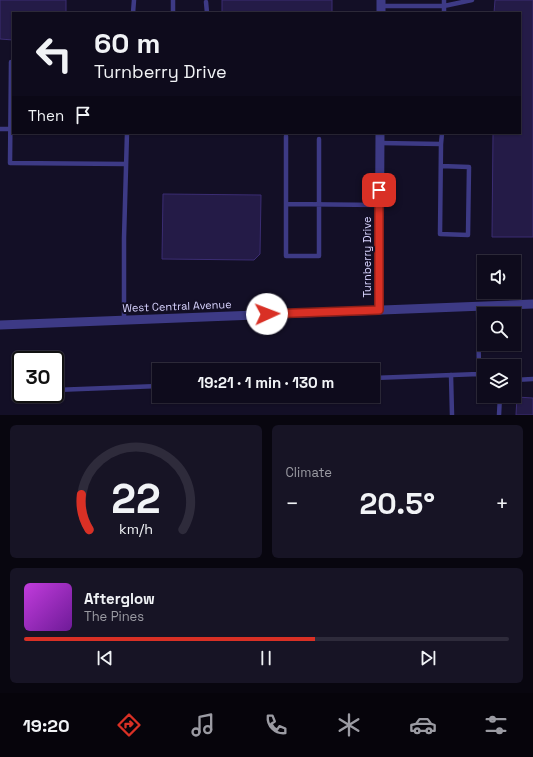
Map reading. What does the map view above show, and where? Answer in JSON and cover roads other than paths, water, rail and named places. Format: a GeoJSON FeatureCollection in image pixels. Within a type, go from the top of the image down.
{"type":"FeatureCollection","features":[{"type":"Feature","properties":{"kind":"street","name":"Turnberry Drive"},"geometry":{"type":"LineString","coordinates":[[379,310],[380,134]]}},
{"type":"Feature","properties":{"kind":"street","name":"West Central Avenue"},"geometry":{"type":"LineString","coordinates":[[0,325],[533,304]]}},
{"type":"Feature","properties":{"kind":"lane"},"geometry":{"type":"LineString","coordinates":[[132,12],[134,0]]}},
{"type":"Feature","properties":{"kind":"lane"},"geometry":{"type":"LineString","coordinates":[[173,0],[173,12]]}},
{"type":"Feature","properties":{"kind":"lane"},"geometry":{"type":"LineString","coordinates":[[444,0],[444,12]]}},
{"type":"Feature","properties":{"kind":"lane"},"geometry":{"type":"LineString","coordinates":[[381,6],[444,6],[472,0]]}},
{"type":"Feature","properties":{"kind":"lane"},"geometry":{"type":"LineString","coordinates":[[206,2],[207,12]]}},
{"type":"Feature","properties":{"kind":"lane"},"geometry":{"type":"LineString","coordinates":[[12,62],[10,163],[126,164]]}},
{"type":"Feature","properties":{"kind":"lane"},"geometry":{"type":"LineString","coordinates":[[0,129],[10,129]]}},
{"type":"Feature","properties":{"kind":"lane"},"geometry":{"type":"LineString","coordinates":[[124,320],[126,134]]}},
{"type":"Feature","properties":{"kind":"lane"},"geometry":{"type":"LineString","coordinates":[[441,166],[469,167],[468,235],[440,234],[441,144],[442,134]]}},
{"type":"Feature","properties":{"kind":"lane"},"geometry":{"type":"LineString","coordinates":[[286,136],[286,256],[319,256],[319,139]]}},
{"type":"Feature","properties":{"kind":"lane"},"geometry":{"type":"LineString","coordinates":[[380,143],[441,144]]}},
{"type":"Feature","properties":{"kind":"lane"},"geometry":{"type":"LineString","coordinates":[[286,204],[379,205]]}},
{"type":"Feature","properties":{"kind":"lane"},"geometry":{"type":"LineString","coordinates":[[478,306],[480,359]]}},
{"type":"Feature","properties":{"kind":"lane"},"geometry":{"type":"LineString","coordinates":[[451,375],[452,415]]}},
{"type":"Feature","properties":{"kind":"lane"},"geometry":{"type":"LineString","coordinates":[[380,378],[477,375]]}},
{"type":"Feature","properties":{"kind":"lane"},"geometry":{"type":"LineString","coordinates":[[521,380],[533,379]]}},
{"type":"Feature","properties":{"kind":"lane"},"geometry":{"type":"LineString","coordinates":[[64,390],[152,386]]}},
{"type":"Feature","properties":{"kind":"lane"},"geometry":{"type":"LineString","coordinates":[[500,403],[500,415]]}}]}
